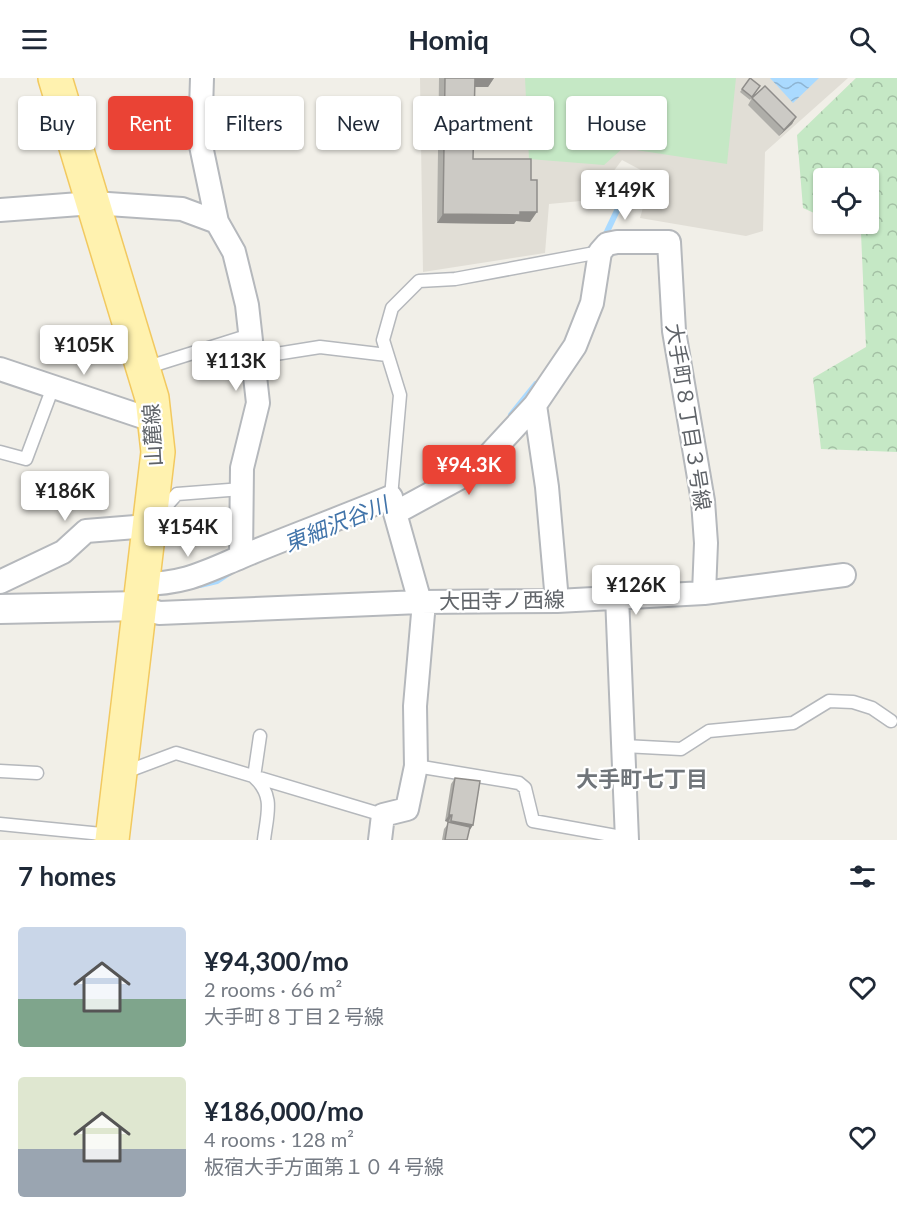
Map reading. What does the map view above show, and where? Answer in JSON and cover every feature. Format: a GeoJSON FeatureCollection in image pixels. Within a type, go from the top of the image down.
{"type":"FeatureCollection","features":[{"type":"Feature","properties":{"kind":"main road","name":"山麓線"},"geometry":{"type":"LineString","coordinates":[[55,78],[152,398],[158,452],[148,526],[147,601],[112,837]]}},
{"type":"Feature","properties":{"kind":"street"},"geometry":{"type":"LineString","coordinates":[[202,78],[200,141],[217,222],[234,252],[247,305],[258,404],[242,468],[241,557]]}},
{"type":"Feature","properties":{"kind":"street"},"geometry":{"type":"LineString","coordinates":[[0,210],[93,203],[182,209],[217,222]]}},
{"type":"Feature","properties":{"kind":"street","name":"大手町８丁目３号線"},"geometry":{"type":"LineString","coordinates":[[592,253],[617,242],[669,242],[674,331],[703,501],[704,593]]}},
{"type":"Feature","properties":{"kind":"street"},"geometry":{"type":"LineString","coordinates":[[147,601],[167,584],[206,574],[241,557],[393,505],[476,469],[536,405],[575,346],[592,303],[592,253]]}},
{"type":"Feature","properties":{"kind":"street"},"geometry":{"type":"LineString","coordinates":[[0,369],[155,421]]}},
{"type":"Feature","properties":{"kind":"street"},"geometry":{"type":"LineString","coordinates":[[536,405],[547,487],[557,600]]}},
{"type":"Feature","properties":{"kind":"street"},"geometry":{"type":"LineString","coordinates":[[380,840],[383,814],[407,809],[416,766],[415,706],[422,602],[393,505]]}},
{"type":"Feature","properties":{"kind":"street"},"geometry":{"type":"LineString","coordinates":[[1,604],[86,531],[148,526]]}},
{"type":"Feature","properties":{"kind":"street","name":"大田寺ノ西線"},"geometry":{"type":"LineString","coordinates":[[1,604],[147,601],[557,600],[704,593],[844,575]]}},
{"type":"Feature","properties":{"kind":"street"},"geometry":{"type":"LineString","coordinates":[[617,596],[627,839]]}},
{"type":"Feature","properties":{"kind":"lane"},"geometry":{"type":"LineString","coordinates":[[393,505],[400,395],[383,340],[392,308],[419,281],[455,279],[592,253]]}},
{"type":"Feature","properties":{"kind":"lane"},"geometry":{"type":"LineString","coordinates":[[143,369],[250,346],[320,346],[387,355]]}},
{"type":"Feature","properties":{"kind":"lane"},"geometry":{"type":"LineString","coordinates":[[0,452],[26,459],[53,387]]}},
{"type":"Feature","properties":{"kind":"lane"},"geometry":{"type":"LineString","coordinates":[[148,526],[177,494],[242,489]]}},
{"type":"Feature","properties":{"kind":"lane"},"geometry":{"type":"LineString","coordinates":[[624,746],[681,749],[709,731],[793,723],[829,701],[853,702],[872,708],[891,721]]}},
{"type":"Feature","properties":{"kind":"lane"},"geometry":{"type":"LineString","coordinates":[[254,777],[260,736]]}},
{"type":"Feature","properties":{"kind":"lane"},"geometry":{"type":"LineString","coordinates":[[120,775],[176,753],[383,814]]}},
{"type":"Feature","properties":{"kind":"lane"},"geometry":{"type":"LineString","coordinates":[[416,766],[519,783],[525,788],[533,821],[627,839]]}},
{"type":"Feature","properties":{"kind":"lane"},"geometry":{"type":"LineString","coordinates":[[0,771],[37,773]]}},
{"type":"Feature","properties":{"kind":"lane"},"geometry":{"type":"LineString","coordinates":[[254,777],[265,787],[268,801],[264,840]]}},
{"type":"Feature","properties":{"kind":"lane"},"geometry":{"type":"LineString","coordinates":[[0,824],[112,837]]}},
{"type":"Feature","properties":{"kind":"shaded area"},"geometry":{"type":"Polygon","coordinates":[[[420,78],[848,78],[765,152],[763,231],[746,236],[640,218],[652,176],[622,160],[592,200],[549,204],[545,253],[423,272],[421,150],[554,150],[554,96],[420,96],[420,78]]]}},
{"type":"Feature","properties":{"kind":"green space"},"geometry":{"type":"Polygon","coordinates":[[[525,78],[736,78],[727,164],[636,150],[667,150],[667,96],[566,96],[566,150],[621,150],[604,165],[529,159],[529,150],[554,150],[554,96],[526,96],[525,78]]]}},
{"type":"Feature","properties":{"kind":"green space"},"geometry":{"type":"Polygon","coordinates":[[[856,78],[897,78],[897,452],[821,449],[813,378],[866,347],[861,234],[879,234],[879,168],[813,168],[813,212],[803,208],[797,135],[856,78]]]}},
{"type":"Feature","properties":{"kind":"water"},"geometry":{"type":"Polygon","coordinates":[[[770,78],[819,78],[793,103],[770,78]]]}},
{"type":"Feature","properties":{"kind":"building"},"geometry":{"type":"Polygon","coordinates":[[[445,78],[475,78],[475,96],[445,96],[445,78]]]}},
{"type":"Feature","properties":{"kind":"building"},"geometry":{"type":"Polygon","coordinates":[[[750,78],[760,86],[752,97],[742,89],[750,78]]]}},
{"type":"Feature","properties":{"kind":"building"},"geometry":{"type":"Polygon","coordinates":[[[765,86],[796,117],[784,130],[752,98],[765,86]]]}},
{"type":"Feature","properties":{"kind":"building"},"geometry":{"type":"Polygon","coordinates":[[[444,150],[473,150],[473,159],[531,159],[531,180],[537,180],[537,212],[520,212],[520,215],[443,214],[444,150]]]}},
{"type":"Feature","properties":{"kind":"building"},"geometry":{"type":"Polygon","coordinates":[[[455,778],[480,781],[473,825],[451,821],[452,815],[449,815],[455,778]]]}},
{"type":"Feature","properties":{"kind":"building"},"geometry":{"type":"Polygon","coordinates":[[[448,822],[470,827],[467,840],[445,840],[448,822]]]}},
{"type":"Feature","properties":{"kind":"waterway","name":"東細沢谷川"},"geometry":{"type":"LineString","coordinates":[[604,238],[622,200],[638,179]]}},
{"type":"Feature","properties":{"kind":"waterway","name":"東細沢谷川"},"geometry":{"type":"LineString","coordinates":[[511,415],[536,384]]}},
{"type":"Feature","properties":{"kind":"waterway","name":"東細沢谷川"},"geometry":{"type":"LineString","coordinates":[[200,585],[217,581],[229,573]]}},
{"type":"Feature","properties":{"kind":"district","name":"大手町七丁目"},"geometry":{"type":"Point","coordinates":[642,779]}}]}
